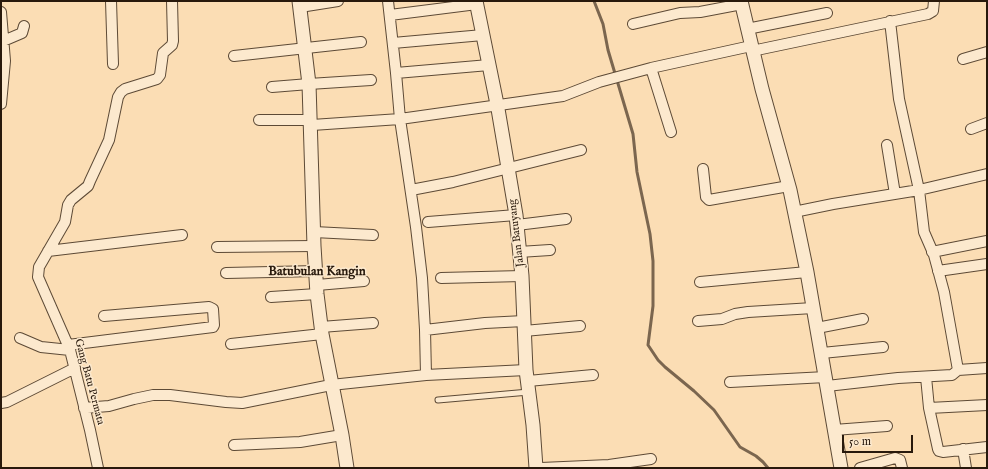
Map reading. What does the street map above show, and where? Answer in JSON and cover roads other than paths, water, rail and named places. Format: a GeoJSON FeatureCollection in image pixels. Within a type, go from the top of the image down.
{"type":"FeatureCollection","features":[{"type":"Feature","properties":{"kind":"street"},"geometry":{"type":"LineString","coordinates":[[111,1],[113,64]]}},
{"type":"Feature","properties":{"kind":"street","name":"Gang Batu Permata"},"geometry":{"type":"LineString","coordinates":[[98,468],[69,347],[38,277],[39,267],[65,222],[68,205],[71,200],[88,186],[109,140],[118,96],[124,89],[157,79],[160,74],[163,53],[173,43],[172,1]]}},
{"type":"Feature","properties":{"kind":"street"},"geometry":{"type":"LineString","coordinates":[[338,1],[299,4],[310,84],[314,246],[317,270],[317,289],[331,385],[347,468]]}},
{"type":"Feature","properties":{"kind":"street"},"geometry":{"type":"LineString","coordinates":[[388,1],[400,119],[422,278],[426,375]]}},
{"type":"Feature","properties":{"kind":"street"},"geometry":{"type":"LineString","coordinates":[[259,120],[311,123],[400,119],[563,96],[589,85],[651,68],[928,14],[933,11],[934,1]]}},
{"type":"Feature","properties":{"kind":"street"},"geometry":{"type":"LineString","coordinates":[[390,15],[476,2]]}},
{"type":"Feature","properties":{"kind":"street","name":"Jalan Batuyang"},"geometry":{"type":"LineString","coordinates":[[476,2],[498,105],[516,220],[522,276],[527,381],[536,468]]}},
{"type":"Feature","properties":{"kind":"street"},"geometry":{"type":"LineString","coordinates":[[634,24],[680,13],[700,12],[741,2],[751,48],[789,186],[822,353],[841,468]]}},
{"type":"Feature","properties":{"kind":"street"},"geometry":{"type":"LineString","coordinates":[[1,12],[2,41],[5,61],[1,104]]}},
{"type":"Feature","properties":{"kind":"street"},"geometry":{"type":"LineString","coordinates":[[747,29],[827,13]]}},
{"type":"Feature","properties":{"kind":"street"},"geometry":{"type":"LineString","coordinates":[[890,22],[899,99],[919,190],[924,232],[932,252],[944,292],[958,370]]}},
{"type":"Feature","properties":{"kind":"street"},"geometry":{"type":"LineString","coordinates":[[2,41],[22,33],[24,26]]}},
{"type":"Feature","properties":{"kind":"street"},"geometry":{"type":"LineString","coordinates":[[393,43],[483,35]]}},
{"type":"Feature","properties":{"kind":"street"},"geometry":{"type":"LineString","coordinates":[[234,56],[361,42]]}},
{"type":"Feature","properties":{"kind":"street"},"geometry":{"type":"LineString","coordinates":[[964,59],[987,52]]}},
{"type":"Feature","properties":{"kind":"street"},"geometry":{"type":"LineString","coordinates":[[396,73],[489,65]]}},
{"type":"Feature","properties":{"kind":"street"},"geometry":{"type":"LineString","coordinates":[[651,68],[671,132]]}},
{"type":"Feature","properties":{"kind":"street"},"geometry":{"type":"LineString","coordinates":[[272,87],[371,80]]}},
{"type":"Feature","properties":{"kind":"street"},"geometry":{"type":"LineString","coordinates":[[971,129],[987,123]]}},
{"type":"Feature","properties":{"kind":"street"},"geometry":{"type":"LineString","coordinates":[[887,145],[895,194]]}},
{"type":"Feature","properties":{"kind":"street"},"geometry":{"type":"LineString","coordinates":[[411,190],[508,169],[581,150]]}},
{"type":"Feature","properties":{"kind":"street"},"geometry":{"type":"LineString","coordinates":[[703,169],[706,197],[709,200],[789,186]]}},
{"type":"Feature","properties":{"kind":"street"},"geometry":{"type":"LineString","coordinates":[[794,212],[919,190],[987,174]]}},
{"type":"Feature","properties":{"kind":"street"},"geometry":{"type":"LineString","coordinates":[[428,222],[566,219]]}},
{"type":"Feature","properties":{"kind":"street"},"geometry":{"type":"LineString","coordinates":[[314,232],[374,235]]}},
{"type":"Feature","properties":{"kind":"street"},"geometry":{"type":"LineString","coordinates":[[48,251],[182,235]]}},
{"type":"Feature","properties":{"kind":"street"},"geometry":{"type":"LineString","coordinates":[[932,252],[987,241]]}},
{"type":"Feature","properties":{"kind":"street"},"geometry":{"type":"LineString","coordinates":[[217,247],[314,246]]}},
{"type":"Feature","properties":{"kind":"street"},"geometry":{"type":"LineString","coordinates":[[519,252],[550,250]]}},
{"type":"Feature","properties":{"kind":"street"},"geometry":{"type":"LineString","coordinates":[[938,271],[987,264]]}},
{"type":"Feature","properties":{"kind":"street"},"geometry":{"type":"LineString","coordinates":[[226,273],[317,270]]}},
{"type":"Feature","properties":{"kind":"street"},"geometry":{"type":"LineString","coordinates":[[700,282],[807,272]]}},
{"type":"Feature","properties":{"kind":"street"},"geometry":{"type":"LineString","coordinates":[[441,278],[522,276]]}},
{"type":"Feature","properties":{"kind":"street"},"geometry":{"type":"LineString","coordinates":[[270,297],[364,281]]}},
{"type":"Feature","properties":{"kind":"street"},"geometry":{"type":"LineString","coordinates":[[20,338],[41,347],[69,347],[213,327],[214,325],[213,309],[209,307],[104,316]]}},
{"type":"Feature","properties":{"kind":"street"},"geometry":{"type":"LineString","coordinates":[[698,321],[722,319],[748,312],[813,308]]}},
{"type":"Feature","properties":{"kind":"street"},"geometry":{"type":"LineString","coordinates":[[817,328],[863,319]]}},
{"type":"Feature","properties":{"kind":"street"},"geometry":{"type":"LineString","coordinates":[[231,344],[373,323]]}},
{"type":"Feature","properties":{"kind":"street"},"geometry":{"type":"LineString","coordinates":[[425,330],[484,323],[524,326],[580,326]]}},
{"type":"Feature","properties":{"kind":"street"},"geometry":{"type":"LineString","coordinates":[[822,353],[883,347]]}},
{"type":"Feature","properties":{"kind":"street"},"geometry":{"type":"LineString","coordinates":[[1,403],[7,402],[74,368]]}},
{"type":"Feature","properties":{"kind":"street"},"geometry":{"type":"LineString","coordinates":[[730,382],[826,382],[926,377],[952,375],[958,370],[987,368]]}},
{"type":"Feature","properties":{"kind":"street"},"geometry":{"type":"LineString","coordinates":[[84,408],[109,406],[134,398],[153,395],[170,395],[242,403],[331,385],[426,375],[527,381],[593,375]]}},
{"type":"Feature","properties":{"kind":"street"},"geometry":{"type":"LineString","coordinates":[[926,377],[929,408],[939,451],[987,447]]}},
{"type":"Feature","properties":{"kind":"street"},"geometry":{"type":"LineString","coordinates":[[929,408],[987,405]]}},
{"type":"Feature","properties":{"kind":"street"},"geometry":{"type":"LineString","coordinates":[[834,430],[887,426]]}},
{"type":"Feature","properties":{"kind":"street"},"geometry":{"type":"LineString","coordinates":[[234,444],[300,442],[342,436]]}},
{"type":"Feature","properties":{"kind":"street"},"geometry":{"type":"LineString","coordinates":[[964,449],[966,468]]}},
{"type":"Feature","properties":{"kind":"street"},"geometry":{"type":"LineString","coordinates":[[860,468],[896,458],[901,461],[902,468]]}},
{"type":"Feature","properties":{"kind":"street"},"geometry":{"type":"LineString","coordinates":[[541,468],[609,466],[651,459]]}},
{"type":"Feature","properties":{"kind":"lane"},"geometry":{"type":"LineString","coordinates":[[438,400],[527,381]]}},
{"type":"Feature","properties":{"kind":"waterway"},"geometry":{"type":"LineString","coordinates":[[594,1],[603,24],[608,50],[633,134],[637,172],[650,234],[653,261],[653,306],[648,345],[658,360],[665,367],[714,410],[740,447],[756,456],[768,468]]}},
{"type":"Feature","properties":{"kind":"district","name":"Batubulan Kangin"},"geometry":{"type":"Point","coordinates":[317,272]}}]}
